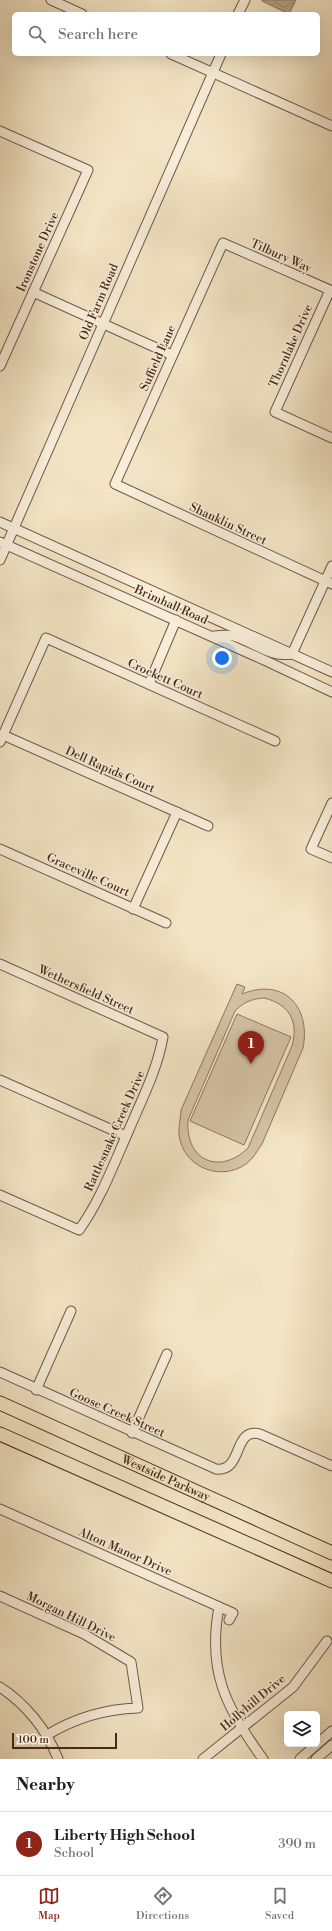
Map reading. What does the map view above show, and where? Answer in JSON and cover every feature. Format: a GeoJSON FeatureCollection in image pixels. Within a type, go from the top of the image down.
{"type":"FeatureCollection","features":[{"type":"Feature","properties":{"kind":"highway","name":"Westside Parkway"},"geometry":{"type":"LineString","coordinates":[[0,1403],[332,1554]]}},
{"type":"Feature","properties":{"kind":"highway"},"geometry":{"type":"LineString","coordinates":[[0,1434],[332,1581]]}},
{"type":"Feature","properties":{"kind":"street"},"geometry":{"type":"LineString","coordinates":[[51,0],[78,12]]}},
{"type":"Feature","properties":{"kind":"street"},"geometry":{"type":"LineString","coordinates":[[239,12],[245,0]]}},
{"type":"Feature","properties":{"kind":"street"},"geometry":{"type":"LineString","coordinates":[[176,56],[332,126]]}},
{"type":"Feature","properties":{"kind":"street","name":"Old Farm Road"},"geometry":{"type":"LineString","coordinates":[[0,560],[3,543],[14,528],[219,56]]}},
{"type":"Feature","properties":{"kind":"street","name":"Ironstone Drive"},"geometry":{"type":"LineString","coordinates":[[0,131],[88,170],[0,366]]}},
{"type":"Feature","properties":{"kind":"street","name":"Tilbury Way"},"geometry":{"type":"LineString","coordinates":[[223,243],[330,290]]}},
{"type":"Feature","properties":{"kind":"street","name":"Suffield Lane"},"geometry":{"type":"LineString","coordinates":[[115,484],[223,243]]}},
{"type":"Feature","properties":{"kind":"street","name":"Thornlake Drive"},"geometry":{"type":"LineString","coordinates":[[330,290],[275,412],[332,438]]}},
{"type":"Feature","properties":{"kind":"street"},"geometry":{"type":"LineString","coordinates":[[33,292],[172,355]]}},
{"type":"Feature","properties":{"kind":"street","name":"Shanklin Street"},"geometry":{"type":"LineString","coordinates":[[115,484],[329,583]]}},
{"type":"Feature","properties":{"kind":"street","name":"Brimhall Road"},"geometry":{"type":"LineString","coordinates":[[0,522],[332,672]]}},
{"type":"Feature","properties":{"kind":"street","name":"Brimhall Road"},"geometry":{"type":"LineString","coordinates":[[3,543],[176,620],[332,692]]}},
{"type":"Feature","properties":{"kind":"street"},"geometry":{"type":"LineString","coordinates":[[211,636],[232,635],[271,653],[284,656],[292,654],[329,583],[332,566]]}},
{"type":"Feature","properties":{"kind":"street"},"geometry":{"type":"LineString","coordinates":[[149,684],[176,620]]}},
{"type":"Feature","properties":{"kind":"street","name":"Crockett Court"},"geometry":{"type":"LineString","coordinates":[[2,738],[46,638],[274,741]]}},
{"type":"Feature","properties":{"kind":"street","name":"Dell Rapids Court"},"geometry":{"type":"LineString","coordinates":[[2,738],[208,826]]}},
{"type":"Feature","properties":{"kind":"street"},"geometry":{"type":"LineString","coordinates":[[332,802],[311,849],[332,858]]}},
{"type":"Feature","properties":{"kind":"street"},"geometry":{"type":"LineString","coordinates":[[133,908],[176,812]]}},
{"type":"Feature","properties":{"kind":"street","name":"Graceville Court"},"geometry":{"type":"LineString","coordinates":[[0,849],[166,923]]}},
{"type":"Feature","properties":{"kind":"street","name":"Wethersfield Street"},"geometry":{"type":"LineString","coordinates":[[0,964],[163,1037]]}},
{"type":"Feature","properties":{"kind":"street","name":"Rattlesnake Creek Drive"},"geometry":{"type":"LineString","coordinates":[[0,1195],[78,1230],[97,1203],[155,1070],[163,1037]]}},
{"type":"Feature","properties":{"kind":"street"},"geometry":{"type":"LineString","coordinates":[[0,1080],[126,1136]]}},
{"type":"Feature","properties":{"kind":"street"},"geometry":{"type":"LineString","coordinates":[[36,1390],[71,1311]]}},
{"type":"Feature","properties":{"kind":"street"},"geometry":{"type":"LineString","coordinates":[[132,1433],[167,1354]]}},
{"type":"Feature","properties":{"kind":"street","name":"Goose Creek Street"},"geometry":{"type":"LineString","coordinates":[[0,1372],[36,1390],[213,1468],[222,1470],[234,1462],[243,1439],[252,1433],[260,1434],[332,1466]]}},
{"type":"Feature","properties":{"kind":"street","name":"Alton Manor Drive"},"geometry":{"type":"LineString","coordinates":[[0,1509],[233,1613],[230,1620]]}},
{"type":"Feature","properties":{"kind":"street","name":"Morgan Hill Drive"},"geometry":{"type":"LineString","coordinates":[[0,1596],[84,1634],[131,1662],[138,1708],[105,1711],[89,1715],[61,1727],[46,1736]]}},
{"type":"Feature","properties":{"kind":"street"},"geometry":{"type":"LineString","coordinates":[[219,1607],[215,1637],[218,1671],[226,1700],[241,1729],[263,1759]]}},
{"type":"Feature","properties":{"kind":"street","name":"Hollyhill Drive"},"geometry":{"type":"LineString","coordinates":[[203,1759],[292,1687],[327,1641]]}},
{"type":"Feature","properties":{"kind":"street"},"geometry":{"type":"LineString","coordinates":[[0,1686],[27,1710],[46,1736],[58,1759]]}},
{"type":"Feature","properties":{"kind":"street"},"geometry":{"type":"LineString","coordinates":[[300,1759],[332,1731]]}},
{"type":"Feature","properties":{"kind":"street"},"geometry":{"type":"LineString","coordinates":[[306,1759],[329,1740],[332,1735]]}},
{"type":"Feature","properties":{"kind":"street"},"geometry":{"type":"LineString","coordinates":[[316,1759],[332,1745]]}},
{"type":"Feature","properties":{"kind":"shaded area"},"geometry":{"type":"Polygon","coordinates":[[[237,984],[245,987],[242,994],[257,990],[270,990],[282,993],[291,999],[298,1008],[303,1020],[303,1048],[262,1144],[251,1160],[237,1169],[227,1172],[216,1172],[198,1165],[184,1150],[180,1140],[179,1128],[181,1110],[237,984]],[[264,998],[251,1000],[235,1011],[188,1120],[189,1134],[192,1145],[198,1154],[206,1160],[215,1162],[226,1161],[237,1156],[248,1148],[292,1046],[294,1037],[293,1021],[286,1009],[273,1001],[264,998]]]}},
{"type":"Feature","properties":{"kind":"shaded area"},"geometry":{"type":"Polygon","coordinates":[[[237,1014],[291,1037],[244,1145],[190,1121],[237,1014]]]}},
{"type":"Feature","properties":{"kind":"water"},"geometry":{"type":"Polygon","coordinates":[[[296,0],[290,12],[285,12],[262,1],[296,0]]]}},
{"type":"Feature","properties":{"kind":"place","name":"Liberty High School"},"geometry":{"type":"Point","coordinates":[251,1064]}}]}
